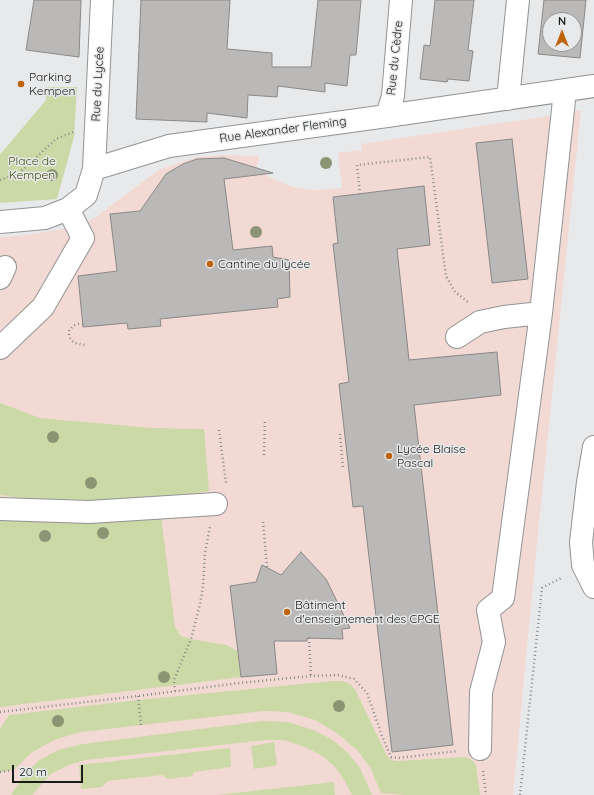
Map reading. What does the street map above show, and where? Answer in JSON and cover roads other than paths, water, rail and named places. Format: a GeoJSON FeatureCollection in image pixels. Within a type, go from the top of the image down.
{"type":"FeatureCollection","features":[{"type":"Feature","properties":{"kind":"street","name":"Rue du Lycée"},"geometry":{"type":"LineString","coordinates":[[94,169],[102,0]]}},
{"type":"Feature","properties":{"kind":"street","name":"Rue du Cèdre"},"geometry":{"type":"LineString","coordinates":[[387,116],[393,96],[401,0]]}},
{"type":"Feature","properties":{"kind":"street"},"geometry":{"type":"LineString","coordinates":[[508,99],[518,0]]}},
{"type":"Feature","properties":{"kind":"street","name":"Rue Alexander Fleming"},"geometry":{"type":"LineString","coordinates":[[94,169],[169,146],[594,86]]}},
{"type":"Feature","properties":{"kind":"street"},"geometry":{"type":"LineString","coordinates":[[480,749],[481,692],[494,642],[488,610],[503,598],[541,313],[565,91]]}},
{"type":"Feature","properties":{"kind":"street"},"geometry":{"type":"LineString","coordinates":[[0,222],[45,218],[68,209],[86,195],[94,169]]}},
{"type":"Feature","properties":{"kind":"street"},"geometry":{"type":"LineString","coordinates":[[0,348],[43,307],[83,238],[68,209]]}},
{"type":"Feature","properties":{"kind":"street"},"geometry":{"type":"LineString","coordinates":[[457,337],[480,322],[504,317],[541,313]]}},
{"type":"Feature","properties":{"kind":"street"},"geometry":{"type":"LineString","coordinates":[[594,447],[581,542],[583,565],[594,587]]}},
{"type":"Feature","properties":{"kind":"street"},"geometry":{"type":"LineString","coordinates":[[0,509],[89,512],[221,495]]}},
{"type":"Feature","properties":{"kind":"place","name":"Parking Kempen"},"geometry":{"type":"Point","coordinates":[21,84]}},
{"type":"Feature","properties":{"kind":"place","name":"Cantine du lycée"},"geometry":{"type":"Point","coordinates":[210,264]}},
{"type":"Feature","properties":{"kind":"place","name":"Lycée Blaise Pascal"},"geometry":{"type":"Point","coordinates":[389,456]}},
{"type":"Feature","properties":{"kind":"place","name":"Bâtiment d'enseignement des CPGE"},"geometry":{"type":"Point","coordinates":[287,612]}},
{"type":"Feature","properties":{"kind":"park label","name":"Place de Kempen"},"geometry":{"type":"Point","coordinates":[32,168]}}]}
